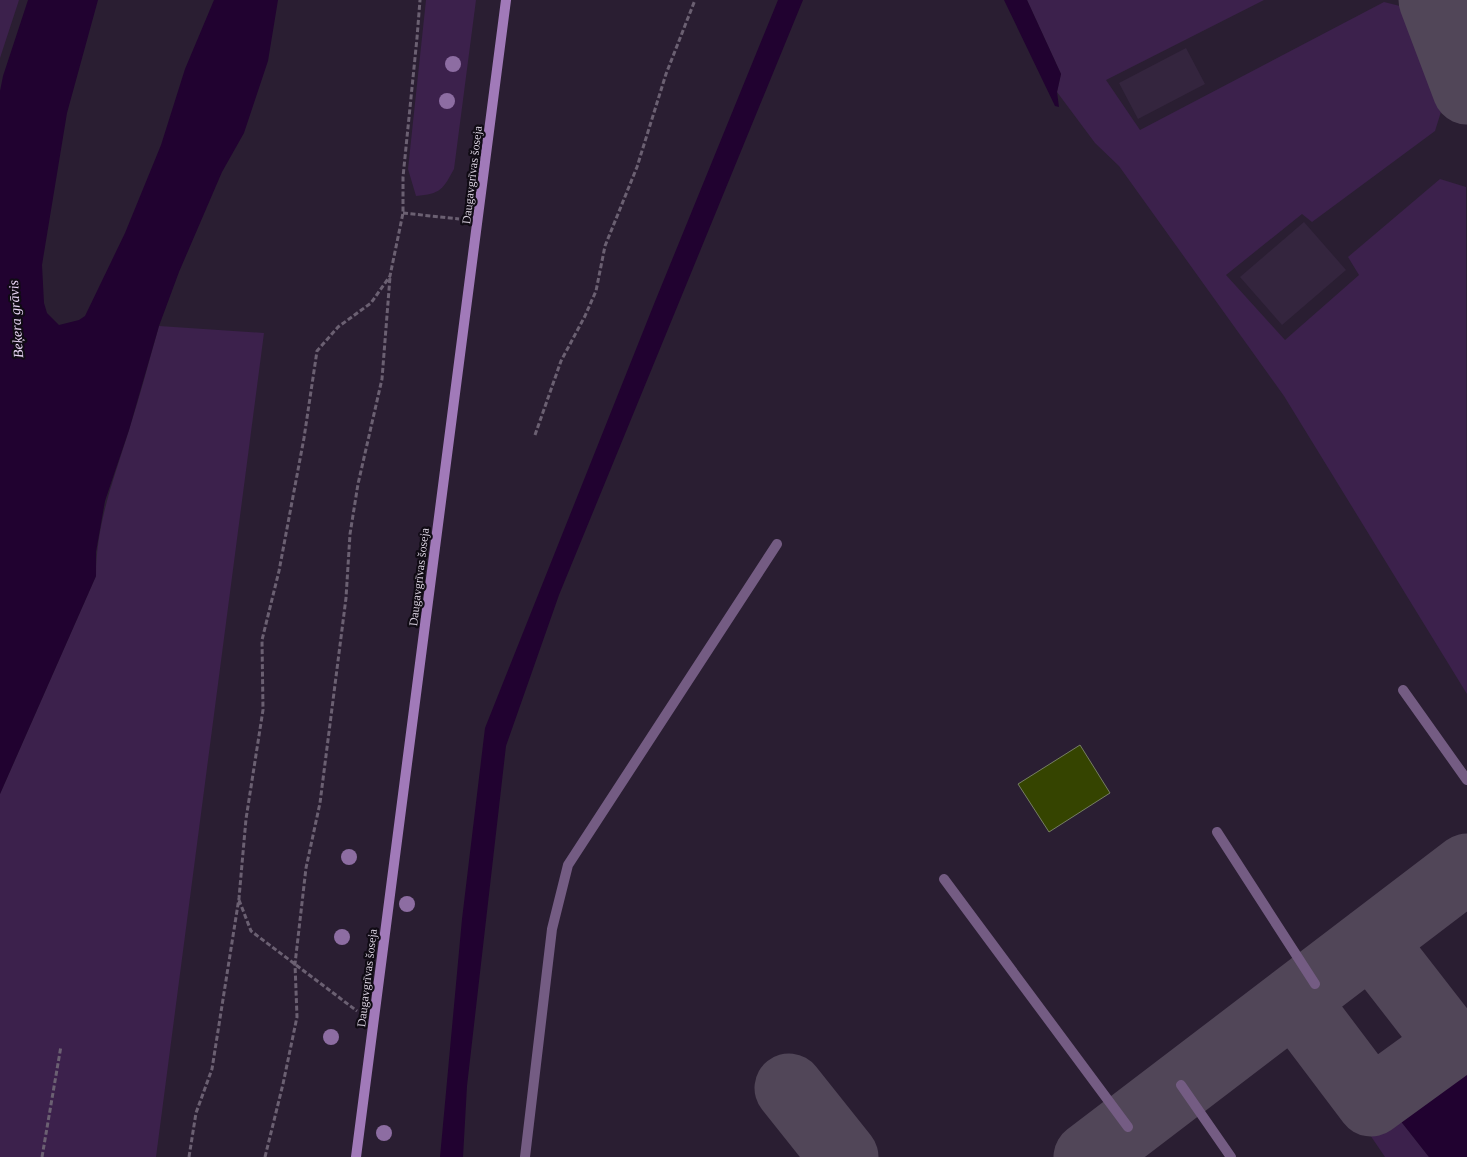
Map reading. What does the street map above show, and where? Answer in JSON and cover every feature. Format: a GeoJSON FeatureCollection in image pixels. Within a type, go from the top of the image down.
{"type":"FeatureCollection","features":[{"type":"Feature","properties":{"kind":"main road","name":"Daugavgrīvas šoseja"},"geometry":{"type":"LineString","coordinates":[[356,1157],[479,221],[506,0]]}},
{"type":"Feature","properties":{"kind":"lane"},"geometry":{"type":"LineString","coordinates":[[525,1157],[552,929],[568,865],[777,544]]}},
{"type":"Feature","properties":{"kind":"lane"},"geometry":{"type":"LineString","coordinates":[[1403,690],[1467,780]]}},
{"type":"Feature","properties":{"kind":"lane"},"geometry":{"type":"LineString","coordinates":[[1217,832],[1315,984]]}},
{"type":"Feature","properties":{"kind":"lane"},"geometry":{"type":"LineString","coordinates":[[944,879],[1128,1126]]}},
{"type":"Feature","properties":{"kind":"lane"},"geometry":{"type":"LineString","coordinates":[[1181,1086],[1232,1157]]}},
{"type":"Feature","properties":{"kind":"path"},"geometry":{"type":"LineString","coordinates":[[265,1157],[283,1084],[296,1017],[295,964],[306,868],[320,804],[346,598],[350,534],[358,484],[382,378],[390,276],[403,213],[403,177],[418,38],[420,0]]}},
{"type":"Feature","properties":{"kind":"path"},"geometry":{"type":"LineString","coordinates":[[535,435],[561,361],[596,291],[605,246],[637,167],[666,74],[694,0]]}},
{"type":"Feature","properties":{"kind":"path"},"geometry":{"type":"LineString","coordinates":[[403,213],[479,221]]}},
{"type":"Feature","properties":{"kind":"path"},"geometry":{"type":"LineString","coordinates":[[189,1157],[196,1113],[212,1069],[239,898],[246,819],[263,710],[262,640],[280,572],[304,438],[317,351],[338,327],[371,303],[390,276]]}},
{"type":"Feature","properties":{"kind":"path"},"geometry":{"type":"LineString","coordinates":[[239,898],[251,931],[373,1024]]}},
{"type":"Feature","properties":{"kind":"path"},"geometry":{"type":"LineString","coordinates":[[42,1157],[61,1046]]}},
{"type":"Feature","properties":{"kind":"shaded area"},"geometry":{"type":"Polygon","coordinates":[[[0,0],[19,0],[0,58],[0,0]]]}},
{"type":"Feature","properties":{"kind":"shaded area"},"geometry":{"type":"Polygon","coordinates":[[[426,0],[476,0],[454,169],[444,186],[436,192],[416,196],[408,169],[426,0]]]}},
{"type":"Feature","properties":{"kind":"shaded area"},"geometry":{"type":"Polygon","coordinates":[[[1027,0],[1264,0],[1106,80],[1140,130],[1384,2],[1412,9],[1445,99],[1435,131],[1312,222],[1302,214],[1226,275],[1285,340],[1359,275],[1348,257],[1440,179],[1466,187],[1467,694],[1284,396],[1119,166],[1095,143],[1057,92],[1061,74],[1027,0]]]}},
{"type":"Feature","properties":{"kind":"shaded area"},"geometry":{"type":"Polygon","coordinates":[[[1451,0],[1467,0],[1467,42],[1451,0]]]}},
{"type":"Feature","properties":{"kind":"shaded area"},"geometry":{"type":"Polygon","coordinates":[[[1186,48],[1205,84],[1138,119],[1119,83],[1186,48]]]}},
{"type":"Feature","properties":{"kind":"shaded area"},"geometry":{"type":"Polygon","coordinates":[[[1304,222],[1346,270],[1282,325],[1240,277],[1304,222]]]}},
{"type":"Feature","properties":{"kind":"shaded area"},"geometry":{"type":"Polygon","coordinates":[[[159,326],[264,333],[156,1157],[0,1157],[0,794],[96,576],[102,519],[159,326]]]}},
{"type":"Feature","properties":{"kind":"shaded area"},"geometry":{"type":"Polygon","coordinates":[[[1392,1110],[1429,1157],[1385,1157],[1364,1126],[1392,1110]]]}},
{"type":"Feature","properties":{"kind":"water","name":"Beķera grāvis"},"geometry":{"type":"Polygon","coordinates":[[[28,0],[98,0],[67,113],[42,265],[44,303],[47,313],[59,325],[79,320],[85,316],[125,233],[161,145],[185,69],[214,0],[278,0],[268,61],[244,133],[222,172],[179,272],[159,326],[129,430],[105,501],[96,552],[96,576],[0,794],[0,91],[3,76],[28,0]]]}},
{"type":"Feature","properties":{"kind":"water"},"geometry":{"type":"Polygon","coordinates":[[[778,0],[803,0],[559,595],[506,746],[467,1086],[463,1157],[440,1157],[462,919],[485,728],[654,304],[778,0]]]}},
{"type":"Feature","properties":{"kind":"water"},"geometry":{"type":"Polygon","coordinates":[[[1004,0],[1027,0],[1061,74],[1057,92],[1059,107],[1055,106],[1004,0]]]}},
{"type":"Feature","properties":{"kind":"water"},"geometry":{"type":"Polygon","coordinates":[[[1467,1053],[1467,1157],[1429,1157],[1392,1110],[1467,1053]]]}},
{"type":"Feature","properties":{"kind":"building"},"geometry":{"type":"Polygon","coordinates":[[[1080,745],[1110,793],[1049,832],[1018,784],[1080,745]]]}},
{"type":"Feature","properties":{"kind":"taxiway"},"geometry":{"type":"LineString","coordinates":[[1433,0],[1467,90]]}},
{"type":"Feature","properties":{"kind":"taxiway"},"geometry":{"type":"LineString","coordinates":[[1088,1157],[1467,868]]}},
{"type":"Feature","properties":{"kind":"taxiway"},"geometry":{"type":"LineString","coordinates":[[1294,1000],[1371,1102],[1451,1044],[1371,941]]}},
{"type":"Feature","properties":{"kind":"taxiway"},"geometry":{"type":"LineString","coordinates":[[789,1088],[844,1157]]}}]}
